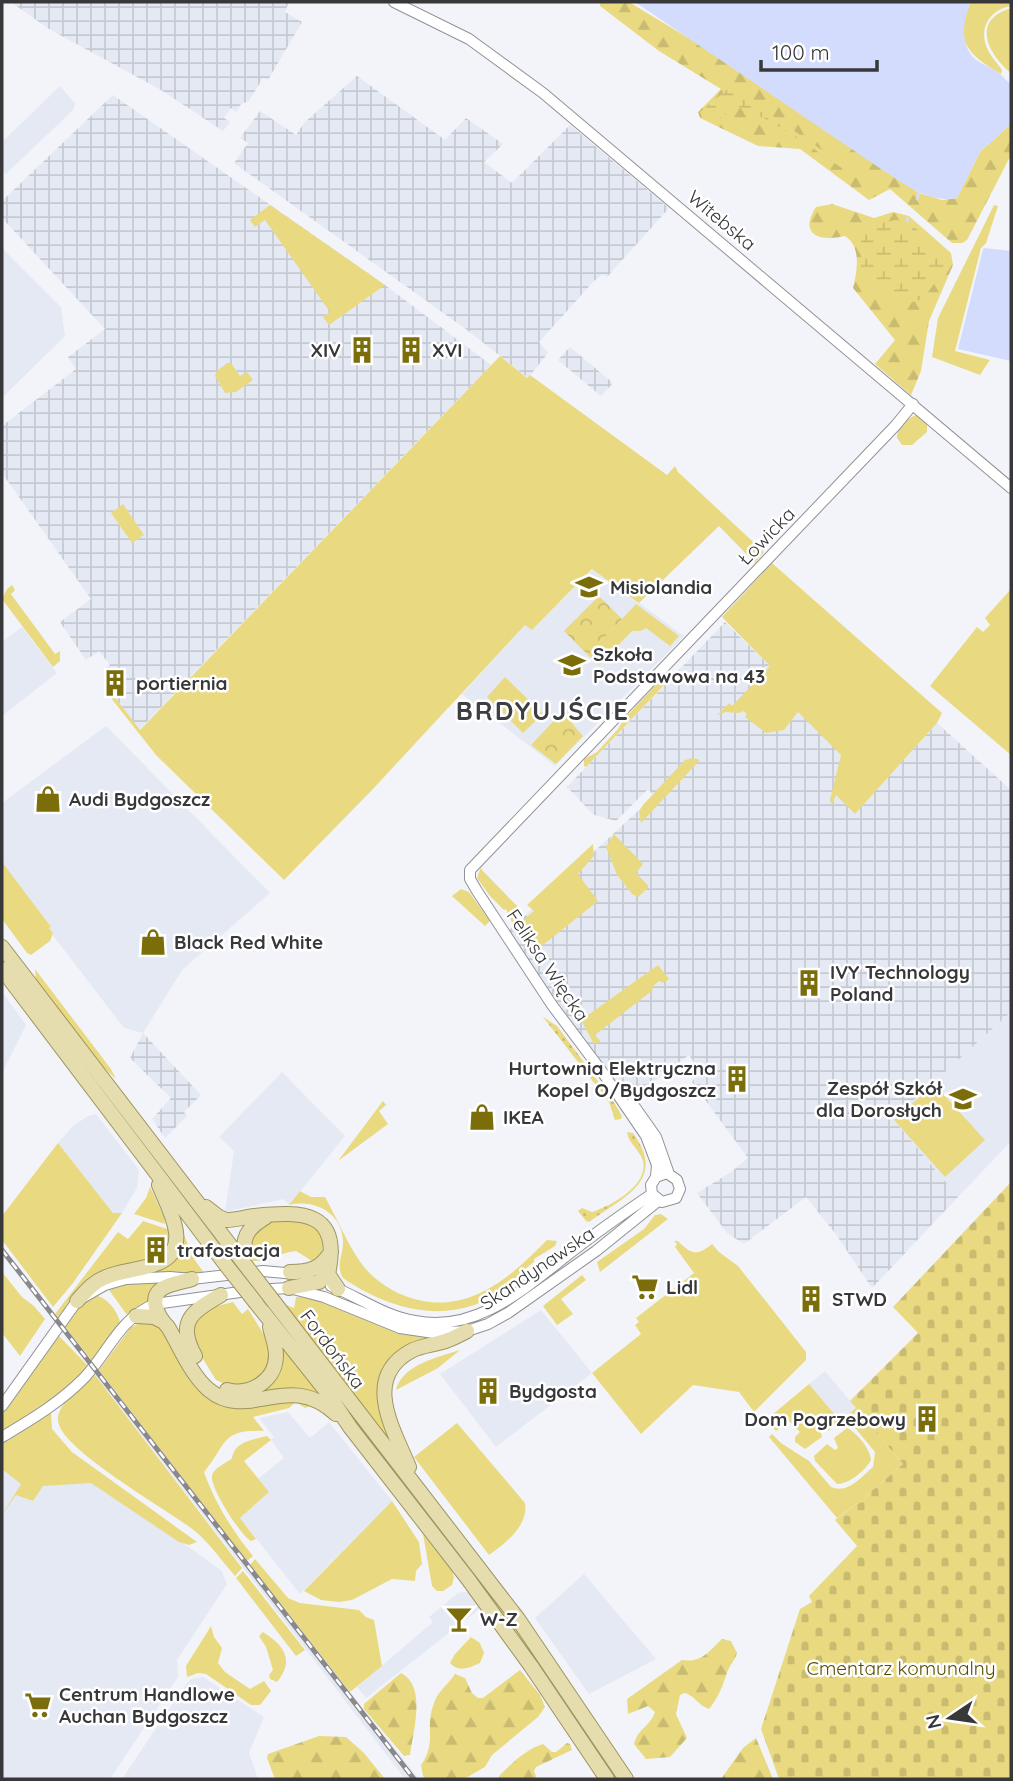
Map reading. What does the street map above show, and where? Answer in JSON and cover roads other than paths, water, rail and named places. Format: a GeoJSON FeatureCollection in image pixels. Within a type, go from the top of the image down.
{"type":"FeatureCollection","features":[{"type":"Feature","properties":{"kind":"main road","name":"Fordońska"},"geometry":{"type":"LineString","coordinates":[[2,947],[191,1196],[242,1268],[274,1302],[532,1639],[626,1779]]}},
{"type":"Feature","properties":{"kind":"main road","name":"Fordońska"},"geometry":{"type":"LineString","coordinates":[[2,969],[226,1265],[326,1391],[350,1427],[395,1482],[489,1608],[607,1779]]}},
{"type":"Feature","properties":{"kind":"main road"},"geometry":{"type":"LineString","coordinates":[[77,1301],[88,1288],[101,1280],[122,1272],[157,1265],[172,1254],[176,1243],[175,1226],[152,1168]]}},
{"type":"Feature","properties":{"kind":"main road"},"geometry":{"type":"LineString","coordinates":[[191,1196],[222,1219],[300,1214],[315,1218],[329,1233],[331,1252],[324,1278]]}},
{"type":"Feature","properties":{"kind":"main road"},"geometry":{"type":"LineString","coordinates":[[242,1268],[246,1234],[254,1224],[268,1215]]}},
{"type":"Feature","properties":{"kind":"main road"},"geometry":{"type":"LineString","coordinates":[[290,1272],[313,1270],[322,1264],[331,1252]]}},
{"type":"Feature","properties":{"kind":"main road"},"geometry":{"type":"LineString","coordinates":[[324,1278],[338,1289]]}},
{"type":"Feature","properties":{"kind":"main road"},"geometry":{"type":"LineString","coordinates":[[289,1288],[324,1278]]}},
{"type":"Feature","properties":{"kind":"main road"},"geometry":{"type":"LineString","coordinates":[[162,1321],[155,1304],[155,1297],[160,1290],[192,1279]]}},
{"type":"Feature","properties":{"kind":"main road"},"geometry":{"type":"LineString","coordinates":[[221,1295],[194,1312],[187,1331],[190,1347],[201,1367],[219,1387],[233,1392],[246,1391],[258,1386],[269,1376],[276,1357],[268,1319]]}},
{"type":"Feature","properties":{"kind":"main road"},"geometry":{"type":"LineString","coordinates":[[136,1316],[154,1317],[162,1321],[199,1378],[215,1394],[240,1401],[289,1394],[309,1396],[329,1407],[350,1427]]}},
{"type":"Feature","properties":{"kind":"main road"},"geometry":{"type":"LineString","coordinates":[[417,1488],[387,1413],[384,1398],[387,1379],[395,1365],[408,1353],[467,1331]]}},
{"type":"Feature","properties":{"kind":"street","name":"Witebska"},"geometry":{"type":"LineString","coordinates":[[394,2],[455,31],[509,66],[1011,488]]}},
{"type":"Feature","properties":{"kind":"street","name":"Łowicka"},"geometry":{"type":"LineString","coordinates":[[470,873],[474,863],[879,443],[913,404]]}},
{"type":"Feature","properties":{"kind":"street","name":"Feliksa Więcka"},"geometry":{"type":"LineString","coordinates":[[470,873],[472,884],[552,1005],[646,1136],[656,1161],[656,1177]]}},
{"type":"Feature","properties":{"kind":"street","name":"Feliksa Więcka"},"geometry":{"type":"LineString","coordinates":[[603,1073],[628,1097],[656,1137],[668,1174]]}},
{"type":"Feature","properties":{"kind":"street"},"geometry":{"type":"LineString","coordinates":[[668,1174],[677,1180],[678,1194],[672,1201],[655,1197],[651,1185],[656,1177],[668,1174]]}},
{"type":"Feature","properties":{"kind":"street","name":"Skandynawska"},"geometry":{"type":"LineString","coordinates":[[338,1289],[378,1309],[411,1321],[433,1324],[468,1319],[505,1301],[655,1197]]}},
{"type":"Feature","properties":{"kind":"street","name":"Skandynawska"},"geometry":{"type":"LineString","coordinates":[[155,1304],[289,1288],[324,1297],[400,1328],[434,1333],[467,1331],[508,1313],[596,1251],[655,1197]]}},
{"type":"Feature","properties":{"kind":"street"},"geometry":{"type":"LineString","coordinates":[[2,1406],[77,1301],[105,1286],[126,1279],[192,1279],[242,1268],[324,1278]]}},
{"type":"Feature","properties":{"kind":"street"},"geometry":{"type":"LineString","coordinates":[[2,1437],[70,1392],[87,1375],[115,1335],[136,1316],[155,1304]]}},
{"type":"Feature","properties":{"kind":"water"},"geometry":{"type":"Polygon","coordinates":[[[635,2],[971,2],[964,31],[966,46],[975,59],[996,71],[1011,84],[1011,124],[980,152],[957,198],[927,196],[884,171],[635,2]]]}},
{"type":"Feature","properties":{"kind":"water"},"geometry":{"type":"Polygon","coordinates":[[[985,248],[1011,251],[1011,361],[958,349],[985,248]]]}},
{"type":"Feature","properties":{"kind":"waterway"},"geometry":{"type":"LineString","coordinates":[[917,199],[919,193]]}},
{"type":"Feature","properties":{"kind":"railway"},"geometry":{"type":"LineString","coordinates":[[2,1250],[414,1779]]}},
{"type":"Feature","properties":{"kind":"place","name":"XIV"},"geometry":{"type":"Point","coordinates":[362,350]}},
{"type":"Feature","properties":{"kind":"place","name":"XVI"},"geometry":{"type":"Point","coordinates":[411,350]}},
{"type":"Feature","properties":{"kind":"place","name":"Misiolandia"},"geometry":{"type":"Point","coordinates":[589,587]}},
{"type":"Feature","properties":{"kind":"place","name":"Szkoła Podstawowa na 43"},"geometry":{"type":"Point","coordinates":[572,665]}},
{"type":"Feature","properties":{"kind":"place","name":"portiernia"},"geometry":{"type":"Point","coordinates":[115,683]}},
{"type":"Feature","properties":{"kind":"place","name":"Audi Bydgoszcz"},"geometry":{"type":"Point","coordinates":[48,799]}},
{"type":"Feature","properties":{"kind":"place","name":"Black Red White"},"geometry":{"type":"Point","coordinates":[153,942]}},
{"type":"Feature","properties":{"kind":"place","name":"IVY Technology Poland"},"geometry":{"type":"Point","coordinates":[809,983]}},
{"type":"Feature","properties":{"kind":"place","name":"Hurtownia Elektryczna Kopel O/Bydgoszcz"},"geometry":{"type":"Point","coordinates":[737,1079]}},
{"type":"Feature","properties":{"kind":"place","name":"Zespół Szkół dla Dorosłych"},"geometry":{"type":"Point","coordinates":[963,1099]}},
{"type":"Feature","properties":{"kind":"place","name":"IKEA"},"geometry":{"type":"Point","coordinates":[482,1117]}},
{"type":"Feature","properties":{"kind":"place","name":"trafostacja"},"geometry":{"type":"Point","coordinates":[156,1250]}},
{"type":"Feature","properties":{"kind":"place","name":"Lidl"},"geometry":{"type":"Point","coordinates":[645,1287]}},
{"type":"Feature","properties":{"kind":"place","name":"STWD"},"geometry":{"type":"Point","coordinates":[811,1299]}},
{"type":"Feature","properties":{"kind":"place","name":"Bydgosta"},"geometry":{"type":"Point","coordinates":[488,1391]}},
{"type":"Feature","properties":{"kind":"place","name":"Dom Pogrzebowy"},"geometry":{"type":"Point","coordinates":[927,1419]}},
{"type":"Feature","properties":{"kind":"place","name":"W-Z"},"geometry":{"type":"Point","coordinates":[459,1619]}},
{"type":"Feature","properties":{"kind":"place","name":"Centrum Handlowe Auchan Bydgoszcz"},"geometry":{"type":"Point","coordinates":[38,1705]}},
{"type":"Feature","properties":{"kind":"district","name":"BRDYUJŚCIE"},"geometry":{"type":"Point","coordinates":[543,711]}},
{"type":"Feature","properties":{"kind":"park label","name":"Cmentarz komunalny"},"geometry":{"type":"Point","coordinates":[901,1668]}}]}
